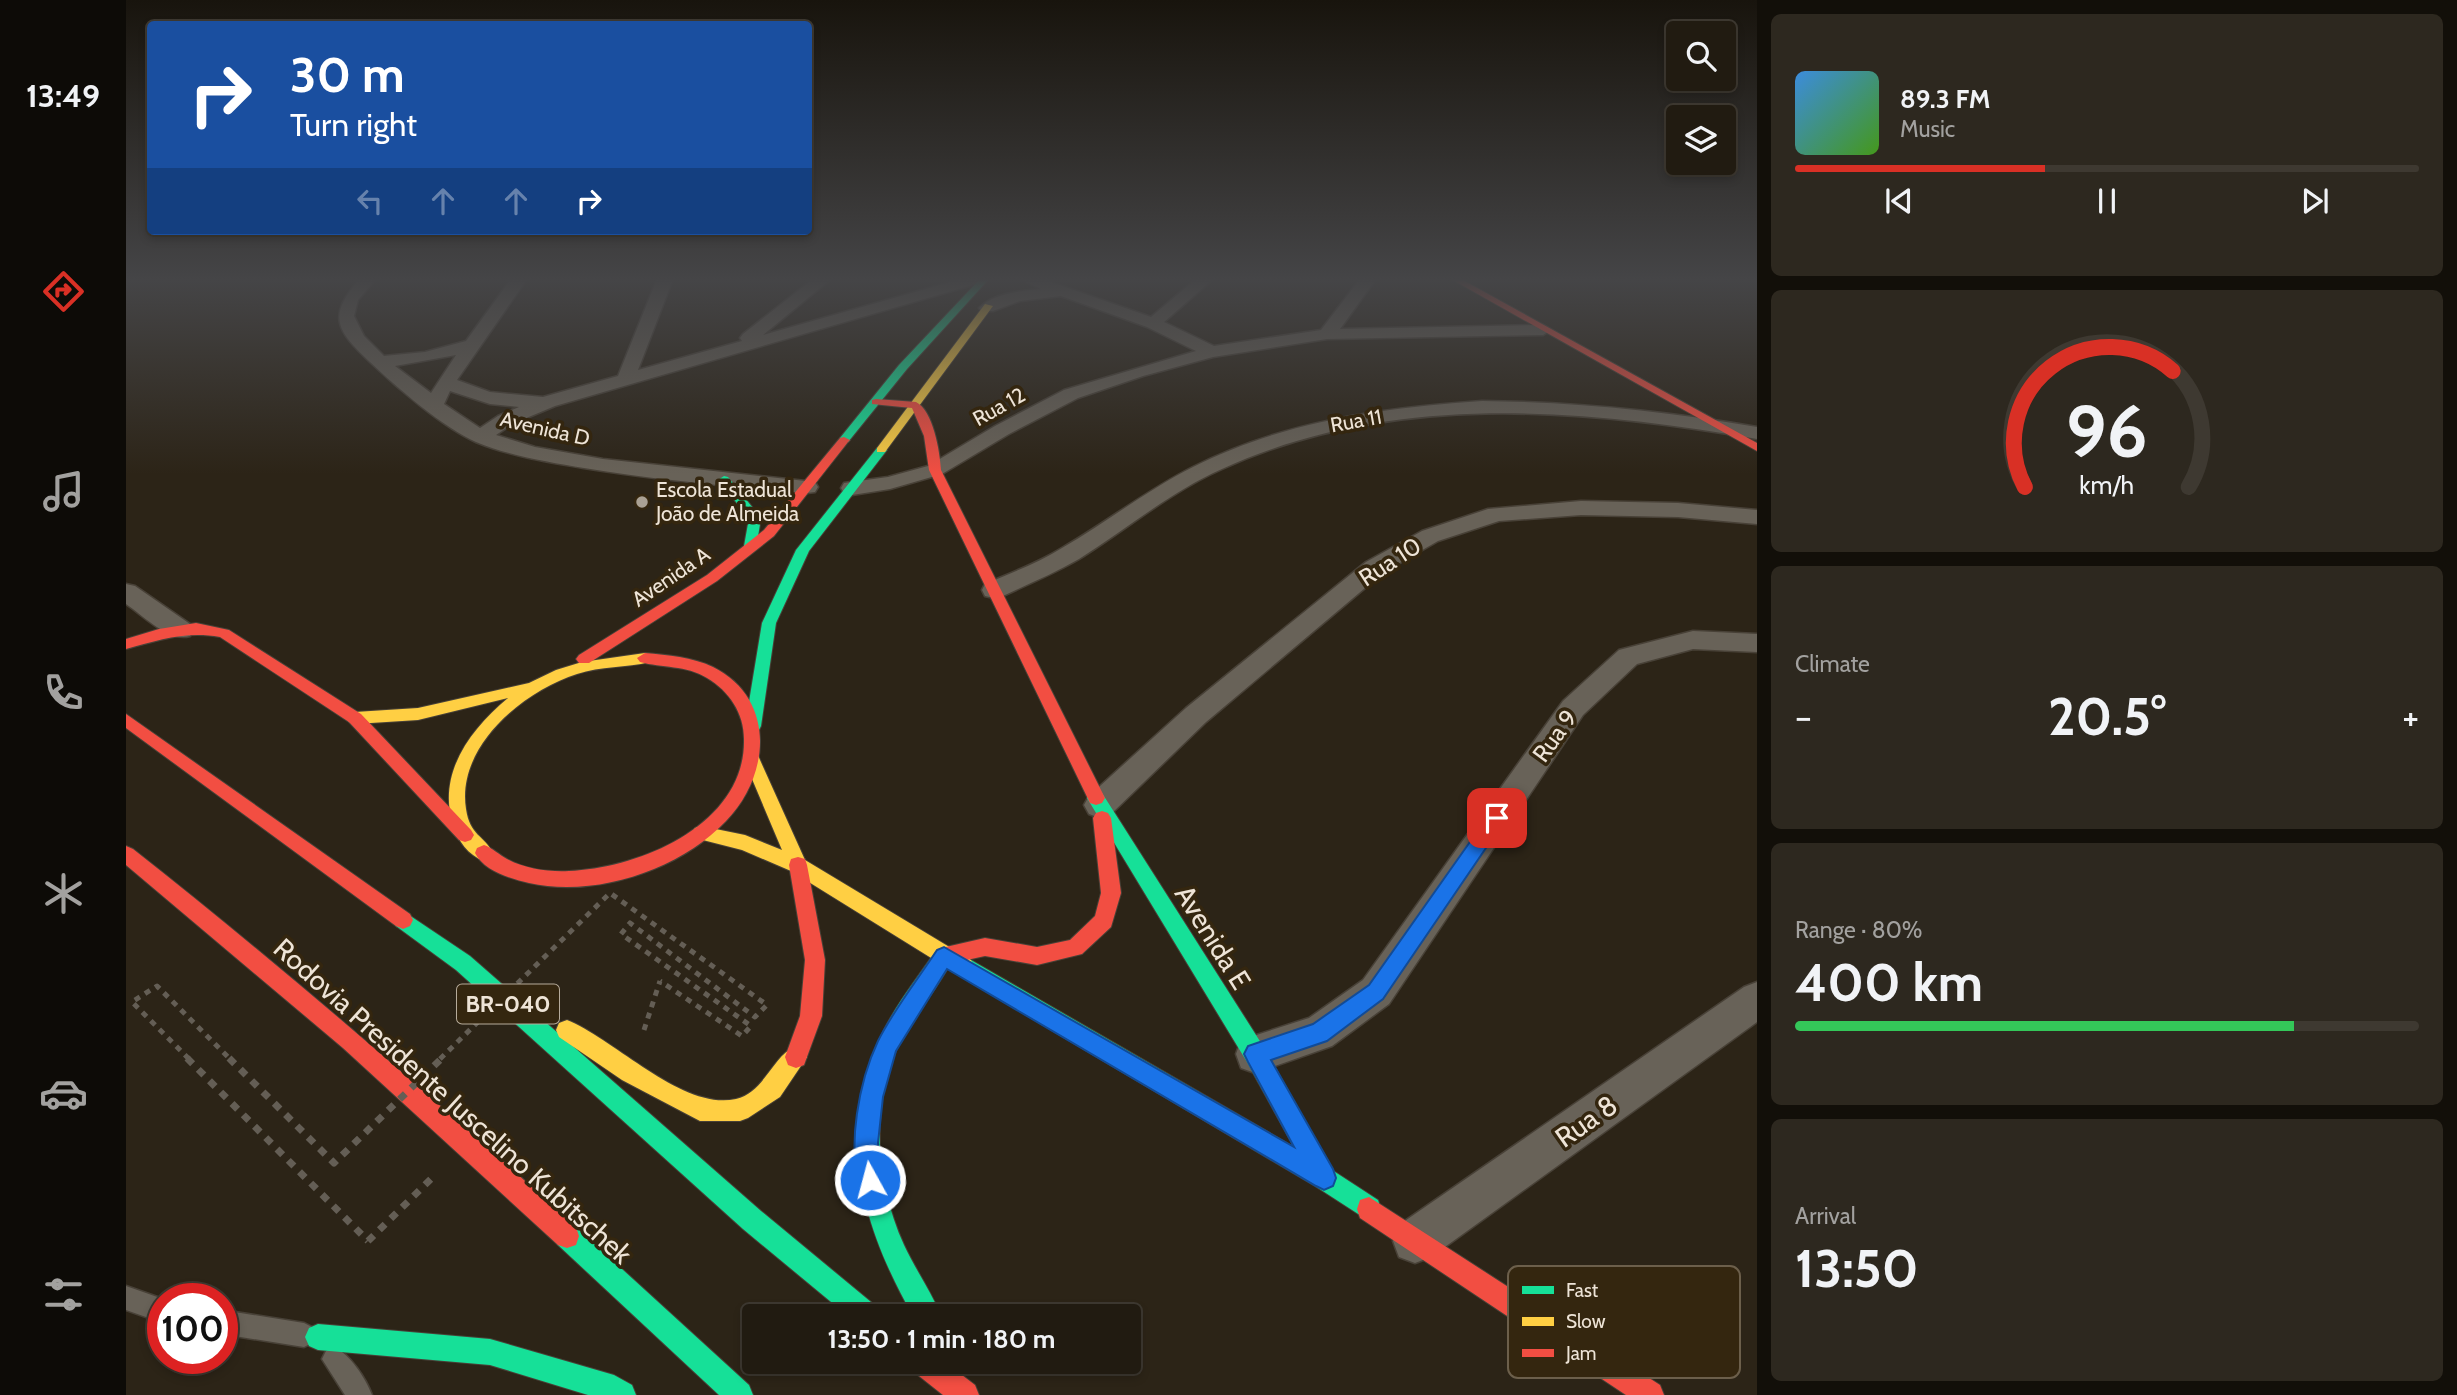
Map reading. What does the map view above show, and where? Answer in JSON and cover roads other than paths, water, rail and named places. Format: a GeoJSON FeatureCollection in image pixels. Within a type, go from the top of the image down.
{"type":"FeatureCollection","features":[{"type":"Feature","properties":{"kind":"main road","name":"Avenida A"},"geometry":{"type":"LineString","coordinates":[[554,678],[712,578],[769,533],[925,344]]}},
{"type":"Feature","properties":{"kind":"main road"},"geometry":{"type":"LineString","coordinates":[[126,644],[181,630],[208,629],[224,633],[355,718],[466,836],[496,864],[542,879],[597,878],[652,862],[701,834],[734,798],[752,760],[753,726],[769,623],[803,550],[961,344]]}},
{"type":"Feature","properties":{"kind":"main road"},"geometry":{"type":"LineString","coordinates":[[1569,344],[1757,448]]}},
{"type":"Feature","properties":{"kind":"main road"},"geometry":{"type":"LineString","coordinates":[[876,402],[916,405]]}},
{"type":"Feature","properties":{"kind":"main road","name":"Avenida E"},"geometry":{"type":"LineString","coordinates":[[916,405],[933,434],[936,447],[935,470],[1100,805],[1255,1054],[1324,1178],[1508,1302]]}},
{"type":"Feature","properties":{"kind":"main road"},"geometry":{"type":"LineString","coordinates":[[724,480],[755,518],[751,546]]}},
{"type":"Feature","properties":{"kind":"main road"},"geometry":{"type":"LineString","coordinates":[[355,718],[418,714],[554,678],[603,662],[645,657],[684,662],[716,676],[740,698],[753,726]]}},
{"type":"Feature","properties":{"kind":"main road"},"geometry":{"type":"LineString","coordinates":[[466,836],[455,801],[462,763],[485,728],[519,697],[554,678]]}},
{"type":"Feature","properties":{"kind":"main road","name":"BR-040"},"geometry":{"type":"LineString","coordinates":[[126,720],[463,964],[752,1220],[854,1304]]}},
{"type":"Feature","properties":{"kind":"main road"},"geometry":{"type":"LineString","coordinates":[[463,964],[630,1072],[700,1110],[740,1110],[772,1089],[793,1064],[811,1016],[815,960],[798,865],[752,760]]}},
{"type":"Feature","properties":{"kind":"main road"},"geometry":{"type":"LineString","coordinates":[[920,1304],[888,1243],[872,1199],[866,1143],[872,1097],[887,1047],[944,956],[985,947],[1037,956],[1075,948],[1104,921],[1111,893],[1100,805]]}},
{"type":"Feature","properties":{"kind":"main road"},"geometry":{"type":"LineString","coordinates":[[701,834],[745,843],[798,865],[944,956],[1324,1178]]}},
{"type":"Feature","properties":{"kind":"main road","name":"Rodovia Presidente Juscelino Kubitschek"},"geometry":{"type":"LineString","coordinates":[[126,854],[237,942],[466,1143],[739,1395]]}},
{"type":"Feature","properties":{"kind":"main road"},"geometry":{"type":"LineString","coordinates":[[318,1337],[490,1352],[614,1389],[622,1395]]}},
{"type":"Feature","properties":{"kind":"main road"},"geometry":{"type":"LineString","coordinates":[[939,1374],[965,1395]]}},
{"type":"Feature","properties":{"kind":"main road"},"geometry":{"type":"LineString","coordinates":[[967,1374],[981,1395]]}},
{"type":"Feature","properties":{"kind":"main road","name":"Avenida E"},"geometry":{"type":"LineString","coordinates":[[1624,1378],[1650,1395]]}},
{"type":"Feature","properties":{"kind":"street","name":"Avenida D"},"geometry":{"type":"LineString","coordinates":[[363,344],[379,362],[434,405],[451,422],[480,437],[533,454],[643,471],[807,486]]}},
{"type":"Feature","properties":{"kind":"street"},"geometry":{"type":"LineString","coordinates":[[625,381],[639,344]]}},
{"type":"Feature","properties":{"kind":"street"},"geometry":{"type":"LineString","coordinates":[[480,437],[505,420],[548,402],[746,344]]}},
{"type":"Feature","properties":{"kind":"street"},"geometry":{"type":"LineString","coordinates":[[1196,344],[1212,352]]}},
{"type":"Feature","properties":{"kind":"street","name":"Rua 12"},"geometry":{"type":"LineString","coordinates":[[852,488],[890,483],[935,470],[1002,430],[1071,394],[1137,372],[1212,352],[1262,344]]}},
{"type":"Feature","properties":{"kind":"street"},"geometry":{"type":"LineString","coordinates":[[379,362],[419,359],[446,354],[471,345]]}},
{"type":"Feature","properties":{"kind":"street"},"geometry":{"type":"LineString","coordinates":[[434,405],[471,345]]}},
{"type":"Feature","properties":{"kind":"street"},"geometry":{"type":"LineString","coordinates":[[446,382],[470,395],[548,402]]}},
{"type":"Feature","properties":{"kind":"street","name":"Rua 11"},"geometry":{"type":"LineString","coordinates":[[994,590],[1063,558],[1141,506],[1217,463],[1284,436],[1339,423],[1430,410],[1512,407],[1636,413],[1757,433]]}},
{"type":"Feature","properties":{"kind":"street","name":"Rua 10"},"geometry":{"type":"LineString","coordinates":[[1100,805],[1196,715],[1375,567],[1430,536],[1496,514],[1581,508],[1678,510],[1757,517]]}},
{"type":"Feature","properties":{"kind":"street"},"geometry":{"type":"LineString","coordinates":[[126,592],[181,630]]}},
{"type":"Feature","properties":{"kind":"street","name":"Rua 9"},"geometry":{"type":"LineString","coordinates":[[1255,1054],[1319,1033],[1376,992],[1573,708],[1628,657],[1693,639],[1757,643]]}},
{"type":"Feature","properties":{"kind":"street","name":"Rua 8"},"geometry":{"type":"LineString","coordinates":[[1415,1241],[1757,1000]]}},
{"type":"Feature","properties":{"kind":"lane"},"geometry":{"type":"LineString","coordinates":[[126,1298],[147,1305]]}},
{"type":"Feature","properties":{"kind":"lane"},"geometry":{"type":"LineString","coordinates":[[238,1324],[318,1337],[360,1395]]}},
{"type":"Feature","properties":{"kind":"place","name":"Escola Estadual João de Almeida"},"geometry":{"type":"Point","coordinates":[642,502]}}]}
